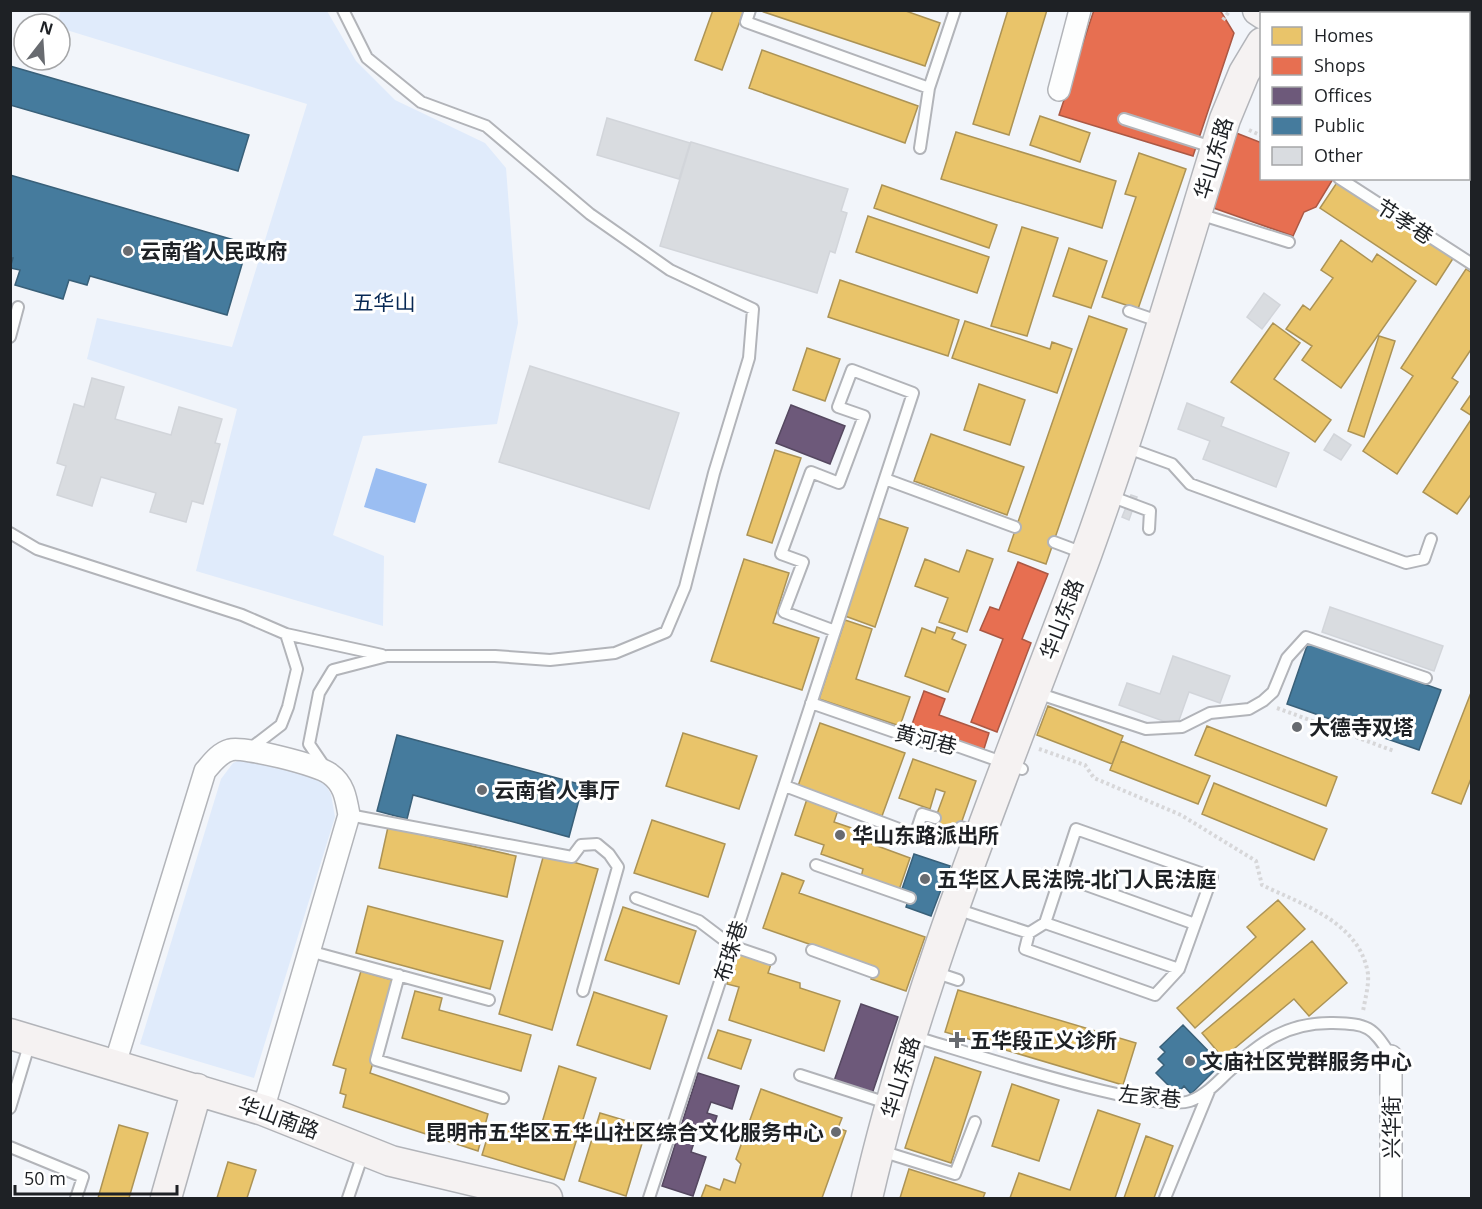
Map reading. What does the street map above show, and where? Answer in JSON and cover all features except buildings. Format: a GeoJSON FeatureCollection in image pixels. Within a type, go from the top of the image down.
{"type":"FeatureCollection","features":[{"type":"Feature","properties":{"kind":"street"},"geometry":{"type":"LineString","coordinates":[[1059,90],[1080,10]]}},
{"type":"Feature","properties":{"kind":"street","name":"华山东路"},"geometry":{"type":"LineString","coordinates":[[867,1198],[890,1104],[912,1036],[934,983],[971,830],[1014,766],[1034,692],[1124,447],[1233,96],[1260,47]]}},
{"type":"Feature","properties":{"kind":"street"},"geometry":{"type":"LineString","coordinates":[[115,1064],[205,771],[217,757],[230,750],[250,749],[328,772],[342,786],[349,815],[263,1110]]}},
{"type":"Feature","properties":{"kind":"street","name":"华山南路"},"geometry":{"type":"LineString","coordinates":[[21,1037],[263,1110],[391,1161],[547,1198]]}},
{"type":"Feature","properties":{"kind":"street","name":"兴华街"},"geometry":{"type":"LineString","coordinates":[[1390,1198],[1391,1056]]}},
{"type":"Feature","properties":{"kind":"street"},"geometry":{"type":"LineString","coordinates":[[166,1198],[197,1089]]}},
{"type":"Feature","properties":{"kind":"lane"},"geometry":{"type":"LineString","coordinates":[[10,534],[37,549],[242,615],[286,634],[387,656],[495,656],[550,660],[615,653],[666,632],[686,587],[714,473],[749,358],[753,309],[670,270],[590,214],[486,126],[421,102],[367,58],[343,10]]}},
{"type":"Feature","properties":{"kind":"lane"},"geometry":{"type":"LineString","coordinates":[[750,10],[746,22],[929,88]]}},
{"type":"Feature","properties":{"kind":"lane"},"geometry":{"type":"LineString","coordinates":[[920,148],[929,88],[955,10]]}},
{"type":"Feature","properties":{"kind":"lane"},"geometry":{"type":"LineString","coordinates":[[1124,119],[1216,149]]}},
{"type":"Feature","properties":{"kind":"lane","name":"节孝巷"},"geometry":{"type":"LineString","coordinates":[[1342,180],[1472,264]]}},
{"type":"Feature","properties":{"kind":"lane"},"geometry":{"type":"LineString","coordinates":[[1196,213],[1289,242]]}},
{"type":"Feature","properties":{"kind":"lane"},"geometry":{"type":"LineString","coordinates":[[10,337],[18,307]]}},
{"type":"Feature","properties":{"kind":"lane"},"geometry":{"type":"LineString","coordinates":[[1129,311],[1164,323]]}},
{"type":"Feature","properties":{"kind":"lane","name":"布珠巷"},"geometry":{"type":"LineString","coordinates":[[649,1198],[836,631],[913,393],[852,370],[838,407],[864,416],[839,483],[811,472],[781,554],[803,562],[784,612],[836,631]]}},
{"type":"Feature","properties":{"kind":"lane"},"geometry":{"type":"LineString","coordinates":[[1124,447],[1172,464],[1190,484],[1406,563],[1424,559],[1431,539]]}},
{"type":"Feature","properties":{"kind":"lane"},"geometry":{"type":"LineString","coordinates":[[885,479],[1015,527]]}},
{"type":"Feature","properties":{"kind":"lane"},"geometry":{"type":"LineString","coordinates":[[1107,495],[1150,511],[1149,529]]}},
{"type":"Feature","properties":{"kind":"lane"},"geometry":{"type":"LineString","coordinates":[[1054,542],[1086,554]]}},
{"type":"Feature","properties":{"kind":"lane"},"geometry":{"type":"LineString","coordinates":[[250,749],[273,734],[281,725],[288,707],[297,669],[286,634]]}},
{"type":"Feature","properties":{"kind":"lane"},"geometry":{"type":"LineString","coordinates":[[1034,692],[1146,729],[1182,728],[1210,712],[1249,709],[1263,701],[1273,692],[1287,658],[1306,637],[1426,678]]}},
{"type":"Feature","properties":{"kind":"lane"},"geometry":{"type":"LineString","coordinates":[[328,772],[309,744],[319,693],[333,669],[387,656]]}},
{"type":"Feature","properties":{"kind":"lane","name":"黄河巷"},"geometry":{"type":"LineString","coordinates":[[811,703],[932,745],[954,745],[1014,766]]}},
{"type":"Feature","properties":{"kind":"lane"},"geometry":{"type":"LineString","coordinates":[[785,786],[915,835],[922,813],[935,818]]}},
{"type":"Feature","properties":{"kind":"lane"},"geometry":{"type":"LineString","coordinates":[[349,815],[572,857],[581,845],[597,844],[609,854],[618,867],[583,991]]}},
{"type":"Feature","properties":{"kind":"lane"},"geometry":{"type":"LineString","coordinates":[[1076,829],[1212,877],[1179,969],[1155,994],[1025,949],[1029,933],[1045,923],[1061,876],[1076,829]]}},
{"type":"Feature","properties":{"kind":"lane"},"geometry":{"type":"LineString","coordinates":[[816,865],[910,898]]}},
{"type":"Feature","properties":{"kind":"lane"},"geometry":{"type":"LineString","coordinates":[[1061,876],[1195,924]]}},
{"type":"Feature","properties":{"kind":"lane"},"geometry":{"type":"LineString","coordinates":[[636,898],[699,921],[732,946],[770,959]]}},
{"type":"Feature","properties":{"kind":"lane"},"geometry":{"type":"LineString","coordinates":[[951,911],[1029,933]]}},
{"type":"Feature","properties":{"kind":"lane"},"geometry":{"type":"LineString","coordinates":[[1045,923],[1179,969]]}},
{"type":"Feature","properties":{"kind":"lane"},"geometry":{"type":"LineString","coordinates":[[812,950],[873,972]]}},
{"type":"Feature","properties":{"kind":"lane"},"geometry":{"type":"LineString","coordinates":[[309,951],[489,1000]]}},
{"type":"Feature","properties":{"kind":"lane"},"geometry":{"type":"LineString","coordinates":[[399,975],[376,1060],[503,1098]]}},
{"type":"Feature","properties":{"kind":"lane","name":"左家巷"},"geometry":{"type":"LineString","coordinates":[[912,1036],[1124,1096],[1181,1103],[1191,1101],[1210,1090],[1259,1045],[1284,1030],[1317,1023],[1362,1024]]}},
{"type":"Feature","properties":{"kind":"lane"},"geometry":{"type":"LineString","coordinates":[[1362,1024],[1378,1036],[1391,1056]]}},
{"type":"Feature","properties":{"kind":"lane"},"geometry":{"type":"LineString","coordinates":[[10,1108],[21,1037]]}},
{"type":"Feature","properties":{"kind":"lane"},"geometry":{"type":"LineString","coordinates":[[800,1075],[890,1104]]}},
{"type":"Feature","properties":{"kind":"lane"},"geometry":{"type":"LineString","coordinates":[[1165,1198],[1210,1090]]}},
{"type":"Feature","properties":{"kind":"lane"},"geometry":{"type":"LineString","coordinates":[[878,1150],[955,1174],[975,1122]]}},
{"type":"Feature","properties":{"kind":"lane"},"geometry":{"type":"LineString","coordinates":[[10,1147],[83,1177],[76,1198]]}},
{"type":"Feature","properties":{"kind":"lane"},"geometry":{"type":"LineString","coordinates":[[348,1198],[364,1150]]}},
{"type":"Feature","properties":{"kind":"path"},"geometry":{"type":"LineString","coordinates":[[1223,20],[1230,10]]}},
{"type":"Feature","properties":{"kind":"path"},"geometry":{"type":"LineString","coordinates":[[1263,701],[1394,751]]}},
{"type":"Feature","properties":{"kind":"path"},"geometry":{"type":"LineString","coordinates":[[1039,748],[1085,765],[1094,778],[1181,814],[1256,861],[1262,885],[1333,919],[1358,947],[1368,975],[1362,1024]]}},
{"type":"Feature","properties":{"kind":"green space","name":"五华山"},"geometry":{"type":"Polygon","coordinates":[[[61,10],[327,11],[356,61],[395,100],[485,143],[506,168],[518,323],[497,424],[363,436],[333,535],[384,556],[383,626],[196,571],[237,409],[87,359],[97,318],[232,347],[307,104],[72,32],[72,12],[60,12],[61,10]]]}},
{"type":"Feature","properties":{"kind":"green space"},"geometry":{"type":"Polygon","coordinates":[[[249,756],[321,778],[331,794],[335,817],[254,1078],[140,1044],[221,779],[233,763],[249,756]]]}},
{"type":"Feature","properties":{"kind":"water"},"geometry":{"type":"Polygon","coordinates":[[[376,468],[427,484],[415,523],[364,507],[376,468]]]}},
{"type":"Feature","properties":{"kind":"place","name":"云南省人民政府"},"geometry":{"type":"Point","coordinates":[128,251]}},
{"type":"Feature","properties":{"kind":"place","name":"大德寺双塔"},"geometry":{"type":"Point","coordinates":[1297,727]}},
{"type":"Feature","properties":{"kind":"place","name":"云南省人事厅"},"geometry":{"type":"Point","coordinates":[482,790]}},
{"type":"Feature","properties":{"kind":"place","name":"华山东路派出所"},"geometry":{"type":"Point","coordinates":[840,835]}},
{"type":"Feature","properties":{"kind":"place","name":"五华区人民法院-北门人民法庭"},"geometry":{"type":"Point","coordinates":[925,879]}},
{"type":"Feature","properties":{"kind":"place","name":"五华段正义诊所"},"geometry":{"type":"Point","coordinates":[957,1040]}},
{"type":"Feature","properties":{"kind":"place","name":"文庙社区党群服务中心"},"geometry":{"type":"Point","coordinates":[1190,1061]}},
{"type":"Feature","properties":{"kind":"place","name":"昆明市五华区五华山社区综合文化服务中心"},"geometry":{"type":"Point","coordinates":[836,1132]}}]}
